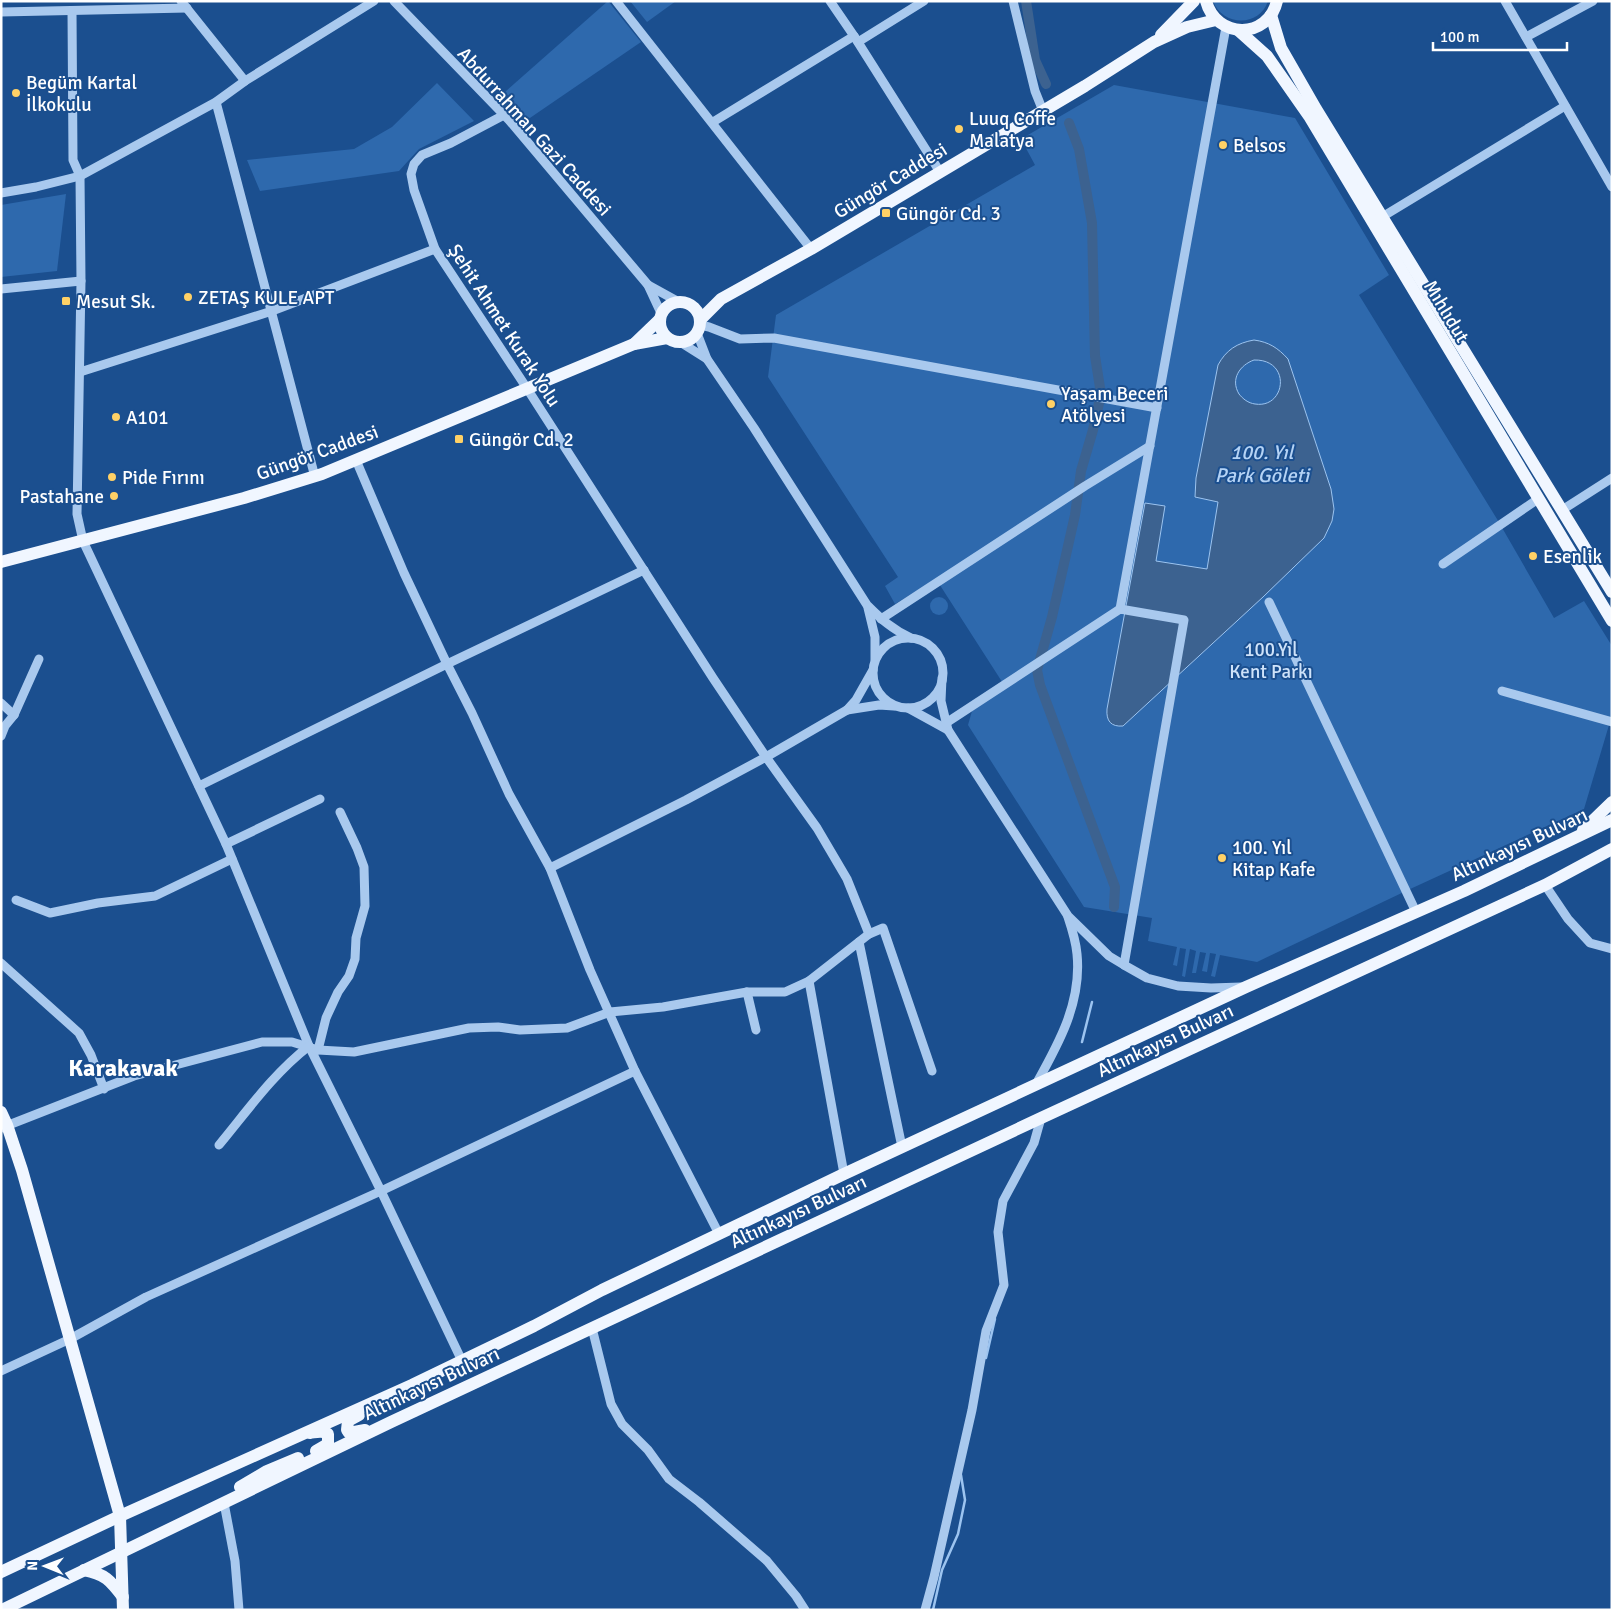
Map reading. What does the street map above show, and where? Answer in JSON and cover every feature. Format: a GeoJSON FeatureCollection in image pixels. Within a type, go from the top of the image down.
{"type":"FeatureCollection","features":[{"type":"Feature","properties":{"kind":"main road"},"geometry":{"type":"LineString","coordinates":[[1154,42],[1194,1]]}},
{"type":"Feature","properties":{"kind":"main road"},"geometry":{"type":"LineString","coordinates":[[1206,1],[1227,26]]}},
{"type":"Feature","properties":{"kind":"main road"},"geometry":{"type":"LineString","coordinates":[[1154,42],[1187,27],[1227,26],[1251,29],[1262,24],[1271,15],[1277,1]]}},
{"type":"Feature","properties":{"kind":"main road","name":"Mıhlıdut"},"geometry":{"type":"LineString","coordinates":[[1271,15],[1282,48],[1382,217],[1612,592]]}},
{"type":"Feature","properties":{"kind":"main road","name":"Mıhlıdut"},"geometry":{"type":"LineString","coordinates":[[1227,26],[1267,56],[1309,116],[1612,621]]}},
{"type":"Feature","properties":{"kind":"main road","name":"Güngör Caddesi"},"geometry":{"type":"LineString","coordinates":[[690,304],[721,299],[811,249],[1085,86],[1154,42]]}},
{"type":"Feature","properties":{"kind":"main road","name":"Güngör Caddesi"},"geometry":{"type":"LineString","coordinates":[[699,326],[721,299]]}},
{"type":"Feature","properties":{"kind":"main road"},"geometry":{"type":"LineString","coordinates":[[676,301],[690,304],[699,314],[699,326],[686,341],[680,342],[667,338],[662,333],[660,317],[665,308],[676,301]]}},
{"type":"Feature","properties":{"kind":"main road","name":"Güngör Caddesi"},"geometry":{"type":"LineString","coordinates":[[634,344],[660,317]]}},
{"type":"Feature","properties":{"kind":"main road","name":"Güngör Caddesi"},"geometry":{"type":"LineString","coordinates":[[1,562],[244,498],[315,477],[528,390],[634,344],[667,338]]}},
{"type":"Feature","properties":{"kind":"main road"},"geometry":{"type":"LineString","coordinates":[[1577,837],[1612,802]]}},
{"type":"Feature","properties":{"kind":"main road","name":"Altınkayısı Bulvarı"},"geometry":{"type":"LineString","coordinates":[[1,1572],[120,1516],[436,1374],[602,1290],[844,1174],[1246,987],[1416,912],[1612,820]]}},
{"type":"Feature","properties":{"kind":"main road","name":"Altınkayısı Bulvarı"},"geometry":{"type":"LineString","coordinates":[[2,1610],[391,1422],[1545,884],[1612,849]]}},
{"type":"Feature","properties":{"kind":"main road"},"geometry":{"type":"LineString","coordinates":[[1,1112],[4,1126],[22,1170],[120,1516],[123,1610]]}},
{"type":"Feature","properties":{"kind":"main road"},"geometry":{"type":"LineString","coordinates":[[391,1422],[354,1433],[349,1433],[346,1426],[348,1420],[418,1387],[436,1374]]}},
{"type":"Feature","properties":{"kind":"main road"},"geometry":{"type":"LineString","coordinates":[[224,1503],[242,1486],[259,1476],[328,1444],[328,1434],[325,1432],[301,1435]]}},
{"type":"Feature","properties":{"kind":"main road"},"geometry":{"type":"LineString","coordinates":[[84,1570],[98,1573],[108,1578],[123,1596]]}},
{"type":"Feature","properties":{"kind":"street"},"geometry":{"type":"LineString","coordinates":[[1,193],[80,176],[216,102],[245,81],[374,1]]}},
{"type":"Feature","properties":{"kind":"street","name":"Abdurrahman Gazi Caddesi"},"geometry":{"type":"LineString","coordinates":[[394,1],[504,114],[648,285],[660,317]]}},
{"type":"Feature","properties":{"kind":"street"},"geometry":{"type":"LineString","coordinates":[[616,1],[811,249]]}},
{"type":"Feature","properties":{"kind":"street"},"geometry":{"type":"LineString","coordinates":[[830,1],[940,172]]}},
{"type":"Feature","properties":{"kind":"street"},"geometry":{"type":"LineString","coordinates":[[713,122],[924,1]]}},
{"type":"Feature","properties":{"kind":"street"},"geometry":{"type":"LineString","coordinates":[[1013,1],[1035,91],[1043,111]]}},
{"type":"Feature","properties":{"kind":"street"},"geometry":{"type":"LineString","coordinates":[[1505,1],[1612,187]]}},
{"type":"Feature","properties":{"kind":"street"},"geometry":{"type":"LineString","coordinates":[[1526,37],[1593,1]]}},
{"type":"Feature","properties":{"kind":"street"},"geometry":{"type":"LineString","coordinates":[[1,12],[72,11],[184,4],[245,81]]}},
{"type":"Feature","properties":{"kind":"street"},"geometry":{"type":"LineString","coordinates":[[72,11],[73,160],[80,176],[81,281],[77,514],[83,541],[226,844],[314,1048],[462,1361]]}},
{"type":"Feature","properties":{"kind":"street"},"geometry":{"type":"LineString","coordinates":[[1120,609],[1227,26]]}},
{"type":"Feature","properties":{"kind":"street"},"geometry":{"type":"LineString","coordinates":[[216,102],[315,477]]}},
{"type":"Feature","properties":{"kind":"street"},"geometry":{"type":"LineString","coordinates":[[1382,217],[1565,106]]}},
{"type":"Feature","properties":{"kind":"street","name":"Şehit Ahmet Kurak Yolu"},"geometry":{"type":"LineString","coordinates":[[504,114],[450,143],[422,155],[414,164],[411,174],[414,190],[435,249],[766,757],[817,828],[847,879],[869,934]]}},
{"type":"Feature","properties":{"kind":"street"},"geometry":{"type":"LineString","coordinates":[[80,372],[272,311],[435,249]]}},
{"type":"Feature","properties":{"kind":"street"},"geometry":{"type":"LineString","coordinates":[[1,289],[81,281]]}},
{"type":"Feature","properties":{"kind":"street","name":"Abdurrahman Gazi Caddesi"},"geometry":{"type":"LineString","coordinates":[[648,285],[676,301]]}},
{"type":"Feature","properties":{"kind":"street"},"geometry":{"type":"LineString","coordinates":[[1157,408],[774,338],[740,339],[709,327],[699,326],[707,359],[754,428],[867,605],[894,630],[926,643],[938,654],[942,666],[941,701],[947,727],[1068,916],[1109,956],[1147,978],[1178,986],[1211,988],[1246,987]]}},
{"type":"Feature","properties":{"kind":"street"},"geometry":{"type":"LineString","coordinates":[[680,342],[707,359]]}},
{"type":"Feature","properties":{"kind":"street"},"geometry":{"type":"LineString","coordinates":[[881,619],[1084,486],[1150,446]]}},
{"type":"Feature","properties":{"kind":"street"},"geometry":{"type":"LineString","coordinates":[[356,460],[404,573],[447,664],[509,794],[550,868],[590,970],[635,1071],[719,1234]]}},
{"type":"Feature","properties":{"kind":"street"},"geometry":{"type":"LineString","coordinates":[[1562,510],[1612,478]]}},
{"type":"Feature","properties":{"kind":"street"},"geometry":{"type":"LineString","coordinates":[[1442,564],[1538,499]]}},
{"type":"Feature","properties":{"kind":"street"},"geometry":{"type":"LineString","coordinates":[[199,786],[644,570]]}},
{"type":"Feature","properties":{"kind":"street"},"geometry":{"type":"LineString","coordinates":[[1269,602],[1416,912]]}},
{"type":"Feature","properties":{"kind":"street"},"geometry":{"type":"LineString","coordinates":[[867,605],[875,637],[873,681],[878,691],[886,700],[896,706]]}},
{"type":"Feature","properties":{"kind":"street"},"geometry":{"type":"LineString","coordinates":[[947,727],[1046,657],[1120,609],[1184,620],[1124,966]]}},
{"type":"Feature","properties":{"kind":"street"},"geometry":{"type":"LineString","coordinates":[[875,659],[890,642],[900,638],[911,638]]}},
{"type":"Feature","properties":{"kind":"street"},"geometry":{"type":"LineString","coordinates":[[1,736],[5,726],[14,715],[39,659]]}},
{"type":"Feature","properties":{"kind":"street"},"geometry":{"type":"LineString","coordinates":[[550,868],[686,800],[766,757],[847,710],[856,700],[873,670]]}},
{"type":"Feature","properties":{"kind":"street"},"geometry":{"type":"LineString","coordinates":[[908,708],[920,706],[931,699],[938,690],[942,678]]}},
{"type":"Feature","properties":{"kind":"street"},"geometry":{"type":"LineString","coordinates":[[1502,691],[1612,722]]}},
{"type":"Feature","properties":{"kind":"street"},"geometry":{"type":"LineString","coordinates":[[1,703],[14,715]]}},
{"type":"Feature","properties":{"kind":"street"},"geometry":{"type":"LineString","coordinates":[[847,710],[872,706],[908,708],[947,727]]}},
{"type":"Feature","properties":{"kind":"street"},"geometry":{"type":"LineString","coordinates":[[226,844],[320,799]]}},
{"type":"Feature","properties":{"kind":"street"},"geometry":{"type":"LineString","coordinates":[[220,1145],[262,1090],[292,1059],[314,1048],[338,992],[349,976],[354,959],[356,938],[365,906],[364,867],[340,812]]}},
{"type":"Feature","properties":{"kind":"street"},"geometry":{"type":"LineString","coordinates":[[16,900],[50,913],[98,903],[155,896],[232,859]]}},
{"type":"Feature","properties":{"kind":"street"},"geometry":{"type":"LineString","coordinates":[[1545,884],[1568,919],[1590,943],[1612,949]]}},
{"type":"Feature","properties":{"kind":"street"},"geometry":{"type":"LineString","coordinates":[[1035,1086],[1058,1046],[1074,1002],[1077,980],[1077,956],[1068,916]]}},
{"type":"Feature","properties":{"kind":"street"},"geometry":{"type":"LineString","coordinates":[[4,1126],[134,1076],[262,1042],[292,1042],[314,1048],[354,1052],[469,1028],[498,1027],[520,1030],[568,1028],[610,1012],[663,1007],[748,992],[785,992],[809,981],[869,934],[884,928],[932,1071]]}},
{"type":"Feature","properties":{"kind":"street"},"geometry":{"type":"LineString","coordinates":[[859,942],[902,1147]]}},
{"type":"Feature","properties":{"kind":"street"},"geometry":{"type":"LineString","coordinates":[[1,963],[79,1033],[91,1055],[104,1089]]}},
{"type":"Feature","properties":{"kind":"street"},"geometry":{"type":"LineString","coordinates":[[809,981],[844,1174]]}},
{"type":"Feature","properties":{"kind":"street"},"geometry":{"type":"LineString","coordinates":[[748,992],[756,1030]]}},
{"type":"Feature","properties":{"kind":"street"},"geometry":{"type":"LineString","coordinates":[[1,1371],[70,1339],[146,1297],[381,1191],[635,1071]]}},
{"type":"Feature","properties":{"kind":"street"},"geometry":{"type":"LineString","coordinates":[[925,1610],[972,1410],[986,1331],[1004,1285],[998,1232],[1003,1201],[1034,1143],[1041,1118]]}},
{"type":"Feature","properties":{"kind":"street"},"geometry":{"type":"LineString","coordinates":[[592,1328],[611,1404],[622,1424],[648,1450],[669,1480],[699,1502],[767,1561],[805,1610]]}},
{"type":"Feature","properties":{"kind":"street"},"geometry":{"type":"LineString","coordinates":[[224,1503],[235,1561],[238,1609]]}},
{"type":"Feature","properties":{"kind":"green space"},"geometry":{"type":"Polygon","coordinates":[[[608,1],[641,42],[527,120],[505,92],[608,1]]]}},
{"type":"Feature","properties":{"kind":"green space"},"geometry":{"type":"Polygon","coordinates":[[[630,1],[676,1],[647,22],[630,1]]]}},
{"type":"Feature","properties":{"kind":"green space"},"geometry":{"type":"Polygon","coordinates":[[[1213,1],[1268,1],[1257,16],[1240,20],[1224,15],[1213,1]]]}},
{"type":"Feature","properties":{"kind":"green space"},"geometry":{"type":"Polygon","coordinates":[[[437,83],[474,121],[419,149],[399,171],[260,191],[247,160],[354,149],[392,127],[437,83]]]}},
{"type":"Feature","properties":{"kind":"green space","name":"100.Yıl Kent Parkı"},"geometry":{"type":"Polygon","coordinates":[[[1114,85],[1295,118],[1389,275],[1359,295],[1497,519],[1554,618],[1584,601],[1612,646],[1612,715],[1584,809],[1257,962],[1220,955],[1215,977],[1211,976],[1216,954],[1210,953],[1207,972],[1202,971],[1206,953],[1200,952],[1196,973],[1192,973],[1196,951],[1190,949],[1185,977],[1182,976],[1186,949],[1180,948],[1177,966],[1173,965],[1177,947],[1148,941],[1152,918],[1084,907],[968,725],[972,711],[1006,688],[936,579],[895,604],[885,586],[898,577],[768,377],[776,315],[1035,165],[1021,139],[1114,85]]]}},
{"type":"Feature","properties":{"kind":"green space"},"geometry":{"type":"Polygon","coordinates":[[[66,194],[57,271],[1,277],[1,205],[66,194]]]}},
{"type":"Feature","properties":{"kind":"green space"},"geometry":{"type":"Polygon","coordinates":[[[939,597],[945,600],[948,606],[945,612],[939,615],[933,612],[930,606],[933,600],[939,597]]]}},
{"type":"Feature","properties":{"kind":"water","name":"100. Yıl Park Göleti"},"geometry":{"type":"Polygon","coordinates":[[[1254,340],[1269,344],[1288,359],[1331,489],[1334,509],[1332,521],[1324,538],[1263,597],[1123,726],[1112,724],[1107,717],[1107,709],[1145,503],[1165,506],[1156,561],[1207,569],[1218,502],[1195,497],[1196,478],[1218,365],[1228,351],[1254,340]],[[1254,360],[1249,362],[1244,365],[1236,378],[1236,388],[1239,394],[1250,403],[1265,404],[1273,399],[1278,392],[1279,375],[1275,367],[1266,362],[1254,360]]]}},
{"type":"Feature","properties":{"kind":"waterway"},"geometry":{"type":"LineString","coordinates":[[1026,1],[1035,60],[1046,84]]}},
{"type":"Feature","properties":{"kind":"waterway"},"geometry":{"type":"LineString","coordinates":[[1069,123],[1079,149],[1092,223],[1095,356],[1101,394],[1081,471],[1075,515],[1052,617],[1037,670],[1040,685],[1115,887],[1114,907]]}},
{"type":"Feature","properties":{"kind":"waterway"},"geometry":{"type":"LineString","coordinates":[[1082,1042],[1092,1002]]}},
{"type":"Feature","properties":{"kind":"waterway"},"geometry":{"type":"LineString","coordinates":[[986,1358],[995,1319]]}},
{"type":"Feature","properties":{"kind":"waterway"},"geometry":{"type":"LineString","coordinates":[[933,1610],[942,1570],[958,1534],[965,1500],[961,1475]]}},
{"type":"Feature","properties":{"kind":"place","name":"Begüm Kartal İlkokulu"},"geometry":{"type":"Point","coordinates":[16,93]}},
{"type":"Feature","properties":{"kind":"place","name":"Luuq Coffe Malatya"},"geometry":{"type":"Point","coordinates":[959,129]}},
{"type":"Feature","properties":{"kind":"place","name":"Belsos"},"geometry":{"type":"Point","coordinates":[1223,145]}},
{"type":"Feature","properties":{"kind":"place","name":"Güngör Cd. 3"},"geometry":{"type":"Point","coordinates":[886,213]}},
{"type":"Feature","properties":{"kind":"place","name":"ZETAŞ KULE APT"},"geometry":{"type":"Point","coordinates":[188,297]}},
{"type":"Feature","properties":{"kind":"place","name":"Mesut Sk."},"geometry":{"type":"Point","coordinates":[66,301]}},
{"type":"Feature","properties":{"kind":"place","name":"Yaşam Beceri Atölyesi"},"geometry":{"type":"Point","coordinates":[1051,404]}},
{"type":"Feature","properties":{"kind":"place","name":"A101"},"geometry":{"type":"Point","coordinates":[116,417]}},
{"type":"Feature","properties":{"kind":"place","name":"Güngör Cd. 2"},"geometry":{"type":"Point","coordinates":[459,439]}},
{"type":"Feature","properties":{"kind":"place","name":"Pide Fırını"},"geometry":{"type":"Point","coordinates":[112,477]}},
{"type":"Feature","properties":{"kind":"place","name":"Pastahane"},"geometry":{"type":"Point","coordinates":[114,496]}},
{"type":"Feature","properties":{"kind":"place","name":"Esenlik"},"geometry":{"type":"Point","coordinates":[1533,556]}},
{"type":"Feature","properties":{"kind":"place","name":"100. Yıl Kitap Kafe"},"geometry":{"type":"Point","coordinates":[1222,858]}},
{"type":"Feature","properties":{"kind":"district","name":"Karakavak"},"geometry":{"type":"Point","coordinates":[123,1068]}}]}
